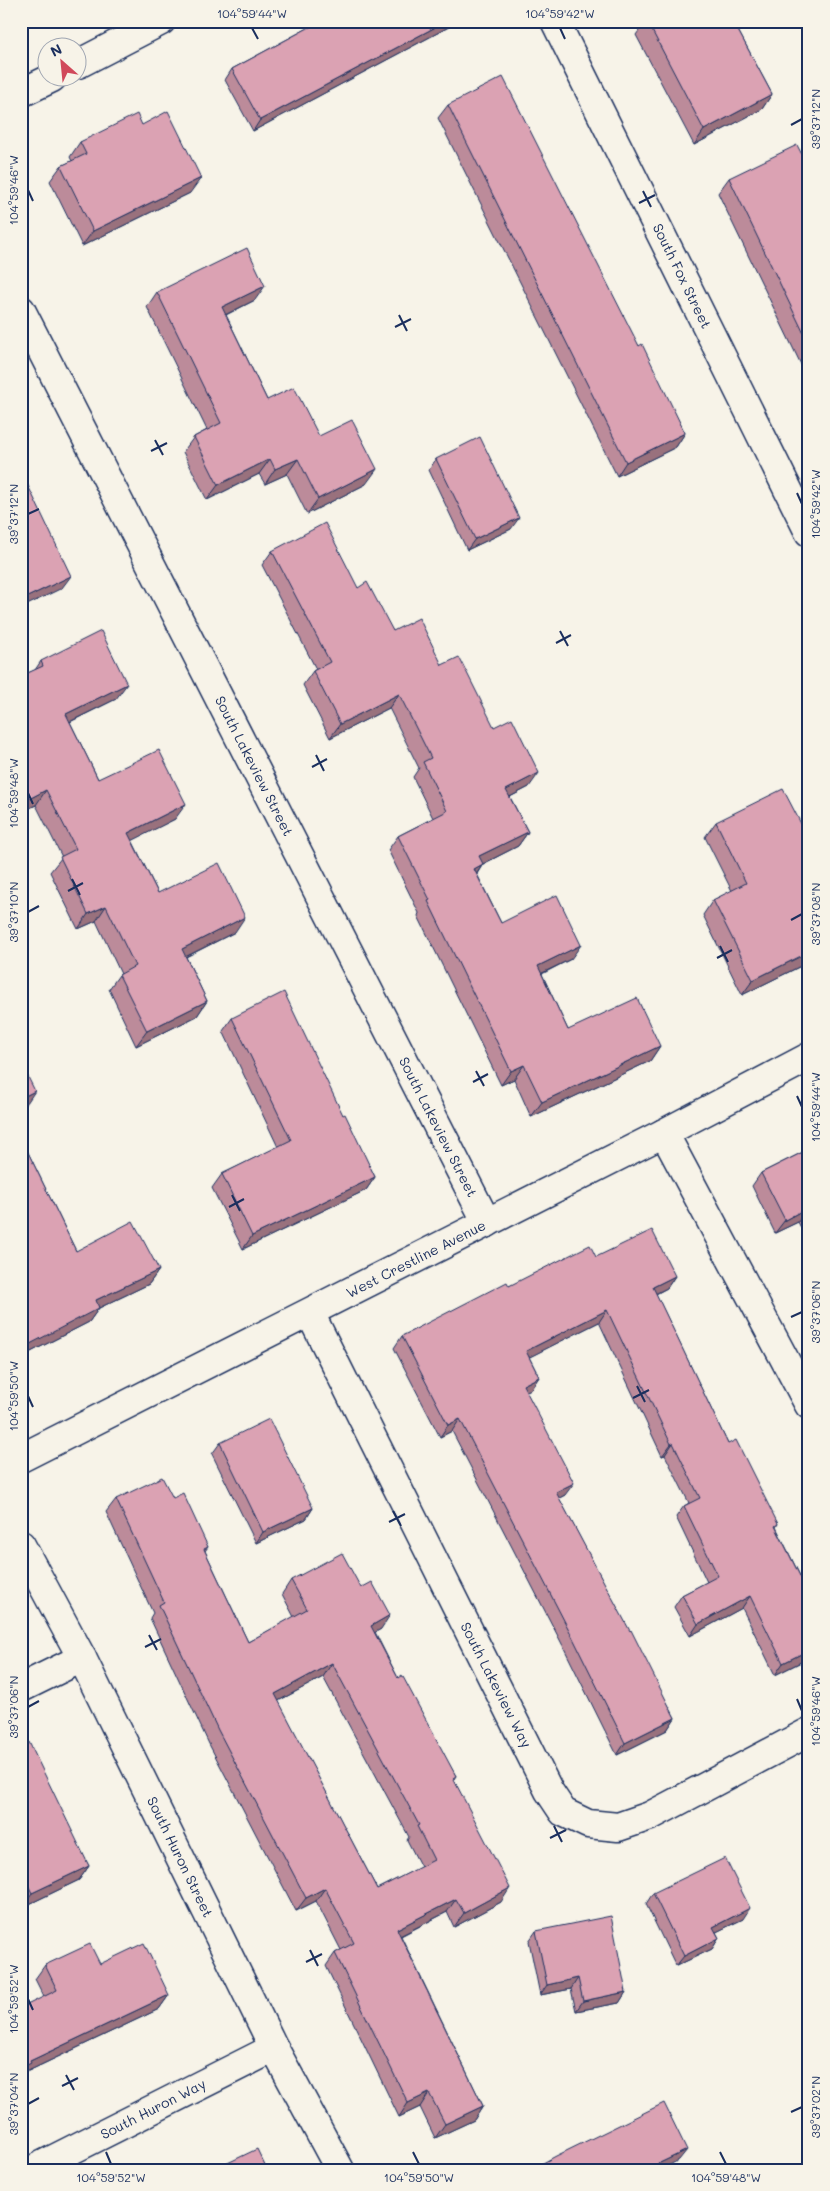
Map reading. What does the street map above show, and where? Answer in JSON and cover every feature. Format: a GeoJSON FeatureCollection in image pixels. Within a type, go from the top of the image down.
{"type":"FeatureCollection","features":[{"type":"Feature","properties":{"kind":"street"},"geometry":{"type":"LineString","coordinates":[[88,59],[161,21]]}},
{"type":"Feature","properties":{"kind":"street","name":"South Fox Street"},"geometry":{"type":"LineString","coordinates":[[555,21],[809,532]]}},
{"type":"Feature","properties":{"kind":"street"},"geometry":{"type":"LineString","coordinates":[[21,93],[38,85]]}},
{"type":"Feature","properties":{"kind":"street","name":"South Lakeview Street"},"geometry":{"type":"LineString","coordinates":[[21,310],[487,1223]]}},
{"type":"Feature","properties":{"kind":"street","name":"West Crestline Avenue"},"geometry":{"type":"LineString","coordinates":[[21,1458],[664,1133],[809,1057]]}},
{"type":"Feature","properties":{"kind":"street"},"geometry":{"type":"LineString","coordinates":[[664,1133],[809,1405]]}},
{"type":"Feature","properties":{"kind":"street","name":"South Lakeview Way"},"geometry":{"type":"LineString","coordinates":[[310,1313],[549,1791],[563,1812],[588,1824],[618,1827],[650,1816],[809,1732]]}},
{"type":"Feature","properties":{"kind":"street","name":"South Huron Street"},"geometry":{"type":"LineString","coordinates":[[21,1545],[82,1658],[274,2048],[340,2170]]}},
{"type":"Feature","properties":{"kind":"street"},"geometry":{"type":"LineString","coordinates":[[21,1688],[82,1658]]}},
{"type":"Feature","properties":{"kind":"street","name":"South Huron Way"},"geometry":{"type":"LineString","coordinates":[[32,2170],[274,2048]]}},
{"type":"Feature","properties":{"kind":"building"},"geometry":{"type":"Polygon","coordinates":[[[321,21],[447,21],[260,120],[232,69],[321,21]]]}},
{"type":"Feature","properties":{"kind":"building"},"geometry":{"type":"Polygon","coordinates":[[[647,21],[733,21],[772,94],[704,130],[647,21]]]}},
{"type":"Feature","properties":{"kind":"building"},"geometry":{"type":"Polygon","coordinates":[[[503,77],[639,346],[642,344],[685,433],[626,462],[448,105],[503,77]]]}},
{"type":"Feature","properties":{"kind":"building"},"geometry":{"type":"Polygon","coordinates":[[[168,111],[201,178],[93,231],[61,166],[86,154],[80,142],[137,114],[142,125],[168,111]]]}},
{"type":"Feature","properties":{"kind":"building"},"geometry":{"type":"Polygon","coordinates":[[[797,145],[809,168],[809,344],[729,178],[797,145]]]}},
{"type":"Feature","properties":{"kind":"building"},"geometry":{"type":"Polygon","coordinates":[[[247,248],[265,286],[222,307],[267,400],[294,387],[319,436],[352,420],[377,469],[318,499],[298,459],[275,469],[270,459],[218,485],[194,437],[221,423],[157,292],[247,248]]]}},
{"type":"Feature","properties":{"kind":"building"},"geometry":{"type":"Polygon","coordinates":[[[480,437],[519,518],[475,539],[436,459],[480,437]]]}},
{"type":"Feature","properties":{"kind":"building"},"geometry":{"type":"Polygon","coordinates":[[[21,464],[26,474],[23,475],[71,576],[21,600],[21,464]]]}},
{"type":"Feature","properties":{"kind":"building"},"geometry":{"type":"Polygon","coordinates":[[[325,523],[358,588],[367,582],[393,631],[419,618],[442,665],[459,657],[494,727],[512,718],[539,773],[506,790],[528,832],[479,856],[483,864],[474,869],[501,923],[557,895],[581,945],[538,966],[568,1030],[637,998],[660,1046],[542,1102],[524,1065],[511,1071],[398,836],[447,811],[423,762],[431,758],[399,694],[340,724],[313,671],[330,662],[272,551],[325,523]]]}},
{"type":"Feature","properties":{"kind":"building"},"geometry":{"type":"Polygon","coordinates":[[[101,631],[127,684],[66,714],[98,779],[159,750],[186,804],[128,833],[158,893],[219,863],[245,917],[182,949],[207,1001],[147,1031],[119,975],[135,966],[106,906],[88,914],[60,857],[76,849],[46,790],[29,799],[21,783],[21,676],[43,666],[41,661],[101,631]]]}},
{"type":"Feature","properties":{"kind":"building"},"geometry":{"type":"Polygon","coordinates":[[[783,789],[809,839],[809,952],[753,980],[713,900],[746,883],[716,822],[783,789]]]}},
{"type":"Feature","properties":{"kind":"building"},"geometry":{"type":"Polygon","coordinates":[[[284,992],[375,1177],[252,1236],[222,1174],[291,1140],[232,1018],[284,992]]]}},
{"type":"Feature","properties":{"kind":"building"},"geometry":{"type":"Polygon","coordinates":[[[21,1063],[35,1091],[21,1098],[21,1063]]]}},
{"type":"Feature","properties":{"kind":"building"},"geometry":{"type":"Polygon","coordinates":[[[21,1138],[76,1251],[133,1221],[159,1270],[96,1300],[99,1308],[30,1344],[21,1327],[21,1138]]]}},
{"type":"Feature","properties":{"kind":"building"},"geometry":{"type":"Polygon","coordinates":[[[809,1149],[809,1211],[807,1208],[785,1220],[761,1173],[809,1149]]]}},
{"type":"Feature","properties":{"kind":"building"},"geometry":{"type":"Polygon","coordinates":[[[652,1230],[675,1276],[653,1287],[728,1444],[736,1440],[778,1524],[775,1526],[809,1594],[809,1650],[783,1663],[750,1596],[698,1624],[682,1595],[718,1576],[684,1506],[700,1498],[673,1443],[671,1444],[607,1310],[526,1351],[539,1377],[523,1385],[574,1483],[556,1492],[631,1630],[675,1718],[625,1743],[460,1419],[448,1425],[402,1336],[507,1282],[509,1286],[590,1245],[596,1257],[652,1230]]]}},
{"type":"Feature","properties":{"kind":"building"},"geometry":{"type":"Polygon","coordinates":[[[269,1419],[313,1508],[263,1532],[220,1443],[269,1419]]]}},
{"type":"Feature","properties":{"kind":"building"},"geometry":{"type":"Polygon","coordinates":[[[162,1477],[173,1498],[183,1493],[208,1547],[204,1549],[248,1642],[307,1609],[291,1580],[342,1553],[361,1588],[372,1582],[390,1615],[371,1626],[398,1678],[402,1675],[456,1776],[453,1778],[510,1888],[464,1913],[456,1899],[397,1929],[483,2106],[445,2124],[429,2093],[408,2103],[335,1953],[354,1943],[325,1888],[306,1898],[218,1730],[159,1605],[164,1602],[116,1499],[162,1477]],[[332,1663],[275,1694],[377,1889],[434,1860],[417,1826],[419,1825],[332,1663]]]}},
{"type":"Feature","properties":{"kind":"building"},"geometry":{"type":"Polygon","coordinates":[[[29,1742],[89,1866],[32,1893],[21,1871],[21,1745],[29,1742]]]}},
{"type":"Feature","properties":{"kind":"building"},"geometry":{"type":"Polygon","coordinates":[[[725,1858],[750,1908],[713,1927],[719,1938],[684,1956],[653,1893],[725,1858]]]}},
{"type":"Feature","properties":{"kind":"building"},"geometry":{"type":"Polygon","coordinates":[[[611,1916],[626,1992],[583,2001],[578,1978],[547,1985],[536,1931],[611,1916]]]}},
{"type":"Feature","properties":{"kind":"building"},"geometry":{"type":"Polygon","coordinates":[[[144,1943],[169,1995],[30,2061],[31,2063],[21,2068],[21,2008],[57,1990],[45,1965],[90,1944],[100,1964],[144,1943]]]}},
{"type":"Feature","properties":{"kind":"building"},"geometry":{"type":"Polygon","coordinates":[[[664,2103],[687,2150],[645,2170],[530,2170],[556,2156],[664,2103]]]}},
{"type":"Feature","properties":{"kind":"building"},"geometry":{"type":"Polygon","coordinates":[[[257,2149],[267,2170],[213,2170],[257,2149]]]}}]}
